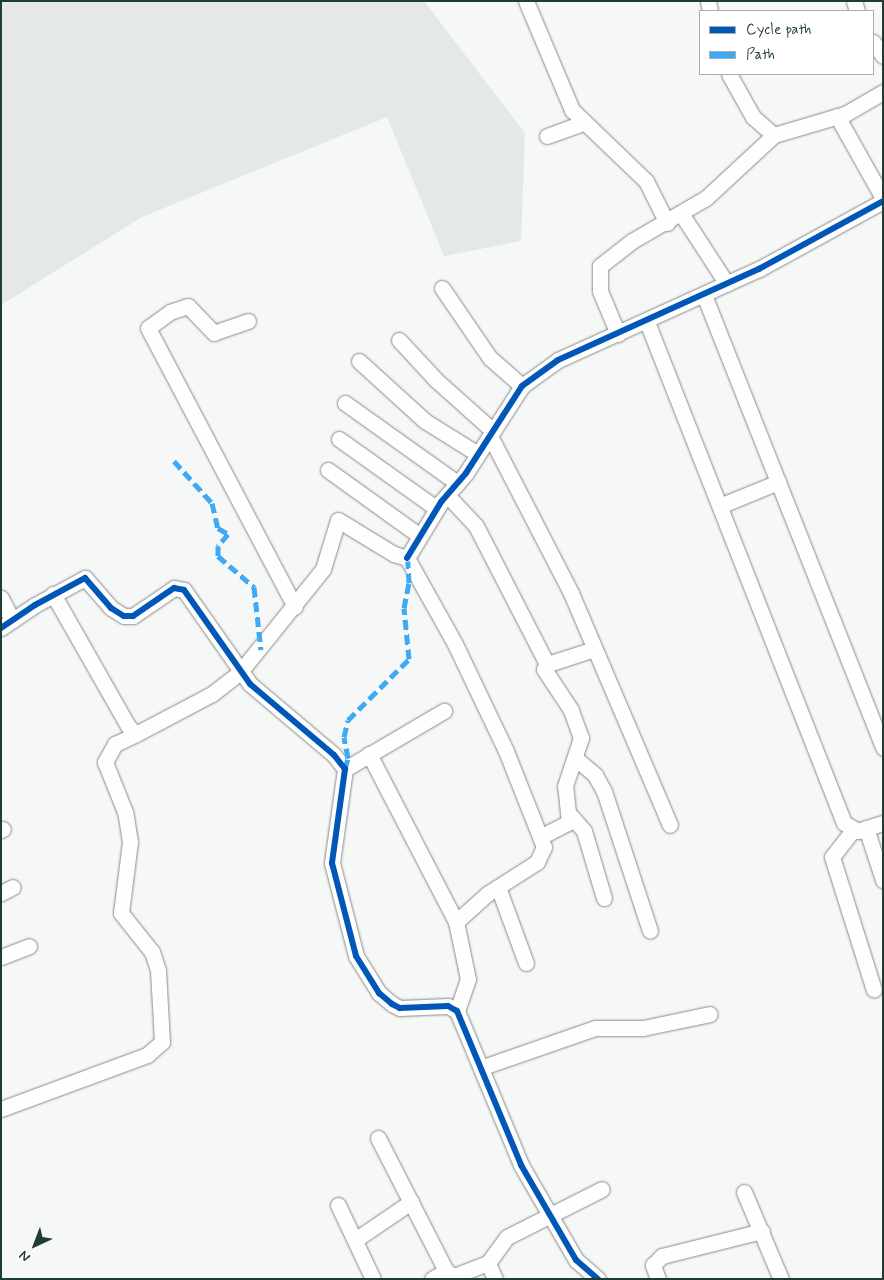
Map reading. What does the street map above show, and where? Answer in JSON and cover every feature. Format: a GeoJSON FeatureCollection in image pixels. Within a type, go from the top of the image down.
{"type":"FeatureCollection","features":[{"type":"Feature","properties":{"kind":"street"},"geometry":{"type":"LineString","coordinates":[[526,1],[562,90],[582,124],[646,181],[667,223]]}},
{"type":"Feature","properties":{"kind":"street"},"geometry":{"type":"LineString","coordinates":[[874,43],[883,56]]}},
{"type":"Feature","properties":{"kind":"street"},"geometry":{"type":"LineString","coordinates":[[730,75],[753,117],[774,135]]}},
{"type":"Feature","properties":{"kind":"street"},"geometry":{"type":"LineString","coordinates":[[618,334],[600,291],[600,266],[632,241],[682,215],[725,184],[774,135],[837,116],[883,92]]}},
{"type":"Feature","properties":{"kind":"street"},"geometry":{"type":"LineString","coordinates":[[407,558],[437,509],[478,454],[522,386],[558,360],[647,322],[727,284],[883,199],[837,116]]}},
{"type":"Feature","properties":{"kind":"street"},"geometry":{"type":"LineString","coordinates":[[547,136],[582,124]]}},
{"type":"Feature","properties":{"kind":"street"},"geometry":{"type":"LineString","coordinates":[[682,215],[727,284]]}},
{"type":"Feature","properties":{"kind":"street"},"geometry":{"type":"LineString","coordinates":[[442,288],[490,358],[522,386]]}},
{"type":"Feature","properties":{"kind":"street"},"geometry":{"type":"LineString","coordinates":[[704,295],[881,740]]}},
{"type":"Feature","properties":{"kind":"street"},"geometry":{"type":"LineString","coordinates":[[248,321],[214,333],[188,306],[170,312],[148,328],[295,607]]}},
{"type":"Feature","properties":{"kind":"street"},"geometry":{"type":"LineString","coordinates":[[647,322],[722,505],[774,652],[844,823],[859,829],[883,880]]}},
{"type":"Feature","properties":{"kind":"street"},"geometry":{"type":"LineString","coordinates":[[399,340],[436,380],[491,433],[536,523],[594,648],[670,825]]}},
{"type":"Feature","properties":{"kind":"street"},"geometry":{"type":"LineString","coordinates":[[359,361],[425,421],[478,454]]}},
{"type":"Feature","properties":{"kind":"street"},"geometry":{"type":"LineString","coordinates":[[345,403],[457,483]]}},
{"type":"Feature","properties":{"kind":"street"},"geometry":{"type":"LineString","coordinates":[[339,439],[437,509]]}},
{"type":"Feature","properties":{"kind":"street"},"geometry":{"type":"LineString","coordinates":[[328,470],[420,536]]}},
{"type":"Feature","properties":{"kind":"street"},"geometry":{"type":"LineString","coordinates":[[722,505],[778,482]]}},
{"type":"Feature","properties":{"kind":"street"},"geometry":{"type":"LineString","coordinates":[[447,495],[476,526],[547,664],[546,677],[580,728],[574,758],[565,786],[571,816],[584,831],[604,898]]}},
{"type":"Feature","properties":{"kind":"street"},"geometry":{"type":"LineString","coordinates":[[1,1109],[147,1055],[162,1042],[158,970],[152,952],[121,913],[130,842],[125,812],[105,762],[115,744],[212,694],[240,672],[295,607],[323,569],[338,520],[394,554],[407,558],[455,644],[506,751],[540,837],[544,854],[537,862],[498,887],[456,922]]}},
{"type":"Feature","properties":{"kind":"street"},"geometry":{"type":"LineString","coordinates":[[1,598],[7,624],[53,594],[85,578],[117,614],[133,616],[179,587],[195,602],[240,672],[266,700],[334,755],[344,769],[345,789],[332,864],[356,956],[392,1004],[400,1008],[448,1006],[457,1011],[483,1067],[522,1165],[576,1260],[591,1277]]}},
{"type":"Feature","properties":{"kind":"street"},"geometry":{"type":"LineString","coordinates":[[53,594],[128,726],[136,734]]}},
{"type":"Feature","properties":{"kind":"street"},"geometry":{"type":"LineString","coordinates":[[547,664],[594,648]]}},
{"type":"Feature","properties":{"kind":"street"},"geometry":{"type":"LineString","coordinates":[[344,769],[444,710]]}},
{"type":"Feature","properties":{"kind":"street"},"geometry":{"type":"LineString","coordinates":[[369,754],[456,922],[468,979],[457,1011]]}},
{"type":"Feature","properties":{"kind":"street"},"geometry":{"type":"LineString","coordinates":[[574,758],[595,775],[604,791],[650,931]]}},
{"type":"Feature","properties":{"kind":"street"},"geometry":{"type":"LineString","coordinates":[[540,837],[564,826],[571,816]]}},
{"type":"Feature","properties":{"kind":"street"},"geometry":{"type":"LineString","coordinates":[[874,990],[832,856],[859,829],[883,823]]}},
{"type":"Feature","properties":{"kind":"street"},"geometry":{"type":"LineString","coordinates":[[498,887],[526,963]]}},
{"type":"Feature","properties":{"kind":"street"},"geometry":{"type":"LineString","coordinates":[[1,957],[29,946]]}},
{"type":"Feature","properties":{"kind":"street"},"geometry":{"type":"LineString","coordinates":[[483,1067],[595,1028],[643,1028],[710,1014]]}},
{"type":"Feature","properties":{"kind":"street"},"geometry":{"type":"LineString","coordinates":[[378,1138],[446,1271],[454,1276],[488,1263],[507,1237],[549,1213],[602,1189]]}},
{"type":"Feature","properties":{"kind":"street"},"geometry":{"type":"LineString","coordinates":[[744,1192],[781,1279]]}},
{"type":"Feature","properties":{"kind":"street"},"geometry":{"type":"LineString","coordinates":[[355,1240],[411,1202]]}},
{"type":"Feature","properties":{"kind":"street"},"geometry":{"type":"LineString","coordinates":[[338,1205],[373,1279]]}},
{"type":"Feature","properties":{"kind":"street"},"geometry":{"type":"LineString","coordinates":[[658,1279],[654,1265],[662,1256],[762,1231]]}},
{"type":"Feature","properties":{"kind":"street"},"geometry":{"type":"LineString","coordinates":[[488,1263],[495,1279]]}},
{"type":"Feature","properties":{"kind":"street"},"geometry":{"type":"LineString","coordinates":[[432,1279],[446,1271]]}},
{"type":"Feature","properties":{"kind":"shaded area"},"geometry":{"type":"Polygon","coordinates":[[[1,1],[424,1],[525,133],[521,241],[444,256],[387,117],[142,217],[1,305],[1,1]]]}},
{"type":"Feature","properties":{"kind":"marked path"},"geometry":{"type":"LineString","coordinates":[[174,461],[212,503],[218,528],[228,534],[218,546],[218,556],[254,587],[261,650]]}},
{"type":"Feature","properties":{"kind":"marked path"},"geometry":{"type":"LineString","coordinates":[[345,769],[348,758],[344,737],[348,720],[409,659],[404,608],[409,583],[408,561]]}},
{"type":"Feature","properties":{"kind":"cycle path"},"geometry":{"type":"LineString","coordinates":[[407,558],[441,502],[466,473],[522,386],[558,360],[759,269],[883,201]]}},
{"type":"Feature","properties":{"kind":"cycle path"},"geometry":{"type":"LineString","coordinates":[[1,628],[35,605],[85,578],[111,608],[124,616],[133,616],[174,588],[184,590],[250,684],[334,755],[345,769],[332,863],[356,956],[379,993],[392,1004],[400,1008],[448,1006],[457,1011],[521,1165],[576,1260],[598,1279]]}}]}
